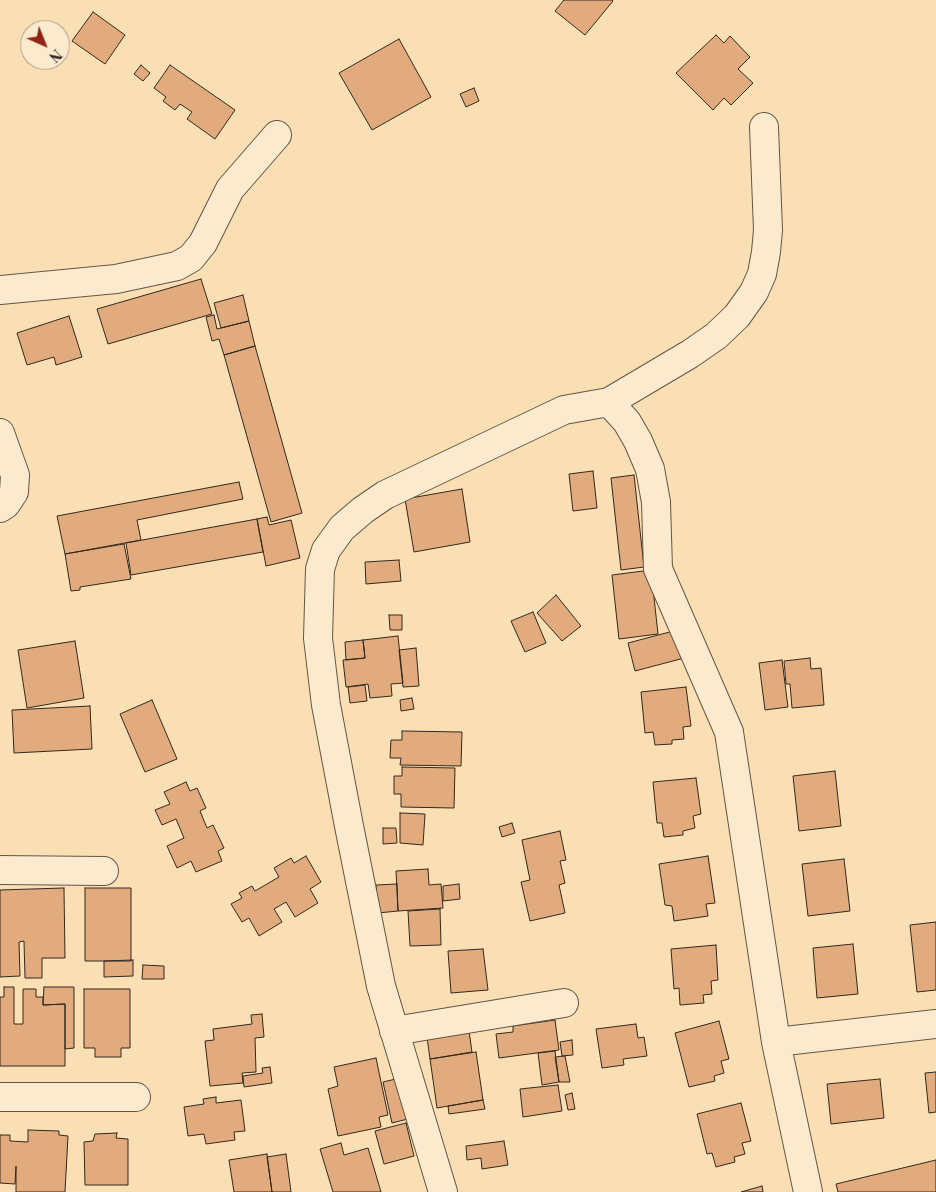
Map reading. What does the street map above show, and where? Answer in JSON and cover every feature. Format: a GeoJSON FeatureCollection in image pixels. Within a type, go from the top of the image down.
{"type":"FeatureCollection","features":[{"type":"Feature","properties":{"kind":"street"},"geometry":{"type":"LineString","coordinates":[[443,1192],[381,986],[326,706],[318,638],[318,595],[322,563],[326,550],[342,528],[362,510],[385,495],[564,410],[609,402],[716,336],[737,316],[754,292],[762,274],[768,230],[764,127]]}},
{"type":"Feature","properties":{"kind":"street"},"geometry":{"type":"LineString","coordinates":[[0,290],[116,279],[178,266],[191,258],[203,243],[230,189],[277,134]]}},
{"type":"Feature","properties":{"kind":"street"},"geometry":{"type":"LineString","coordinates":[[609,402],[634,435],[650,470],[656,502],[658,569],[730,732],[776,1042],[808,1192]]}},
{"type":"Feature","properties":{"kind":"street"},"geometry":{"type":"LineString","coordinates":[[0,433],[15,475],[14,492],[6,504],[0,508]]}},
{"type":"Feature","properties":{"kind":"street"},"geometry":{"type":"LineString","coordinates":[[0,870],[104,871]]}},
{"type":"Feature","properties":{"kind":"street"},"geometry":{"type":"LineString","coordinates":[[394,1031],[564,1003]]}},
{"type":"Feature","properties":{"kind":"street"},"geometry":{"type":"LineString","coordinates":[[776,1042],[936,1024]]}},
{"type":"Feature","properties":{"kind":"street"},"geometry":{"type":"LineString","coordinates":[[0,1098],[136,1097]]}},
{"type":"Feature","properties":{"kind":"building"},"geometry":{"type":"Polygon","coordinates":[[[564,0],[613,1],[585,35],[555,11],[564,0]]]}},
{"type":"Feature","properties":{"kind":"building"},"geometry":{"type":"Polygon","coordinates":[[[93,12],[125,35],[105,64],[72,41],[93,12]]]}},
{"type":"Feature","properties":{"kind":"building"},"geometry":{"type":"Polygon","coordinates":[[[716,35],[724,43],[730,36],[750,57],[738,69],[753,83],[731,105],[724,98],[713,110],[676,73],[716,35]]]}},
{"type":"Feature","properties":{"kind":"building"},"geometry":{"type":"Polygon","coordinates":[[[399,39],[431,97],[372,130],[339,73],[399,39]]]}},
{"type":"Feature","properties":{"kind":"building"},"geometry":{"type":"Polygon","coordinates":[[[141,65],[150,73],[143,81],[134,74],[141,65]]]}},
{"type":"Feature","properties":{"kind":"building"},"geometry":{"type":"Polygon","coordinates":[[[170,65],[235,110],[215,139],[187,119],[192,112],[180,104],[175,110],[163,101],[166,97],[154,88],[170,65]]]}},
{"type":"Feature","properties":{"kind":"building"},"geometry":{"type":"Polygon","coordinates":[[[474,88],[479,101],[466,107],[460,94],[474,88]]]}},
{"type":"Feature","properties":{"kind":"building"},"geometry":{"type":"Polygon","coordinates":[[[201,279],[212,314],[108,344],[97,309],[201,279]]]}},
{"type":"Feature","properties":{"kind":"building"},"geometry":{"type":"Polygon","coordinates":[[[243,295],[249,321],[221,328],[214,303],[243,295]]]}},
{"type":"Feature","properties":{"kind":"building"},"geometry":{"type":"Polygon","coordinates":[[[214,315],[217,329],[249,321],[255,346],[224,355],[219,339],[212,341],[206,317],[214,315]]]}},
{"type":"Feature","properties":{"kind":"building"},"geometry":{"type":"Polygon","coordinates":[[[69,316],[82,357],[56,365],[54,357],[27,365],[17,333],[69,316]]]}},
{"type":"Feature","properties":{"kind":"building"},"geometry":{"type":"Polygon","coordinates":[[[255,346],[302,513],[271,522],[224,355],[255,346]]]}},
{"type":"Feature","properties":{"kind":"building"},"geometry":{"type":"Polygon","coordinates":[[[593,471],[597,508],[573,511],[569,474],[593,471]]]}},
{"type":"Feature","properties":{"kind":"building"},"geometry":{"type":"Polygon","coordinates":[[[634,475],[644,567],[621,570],[611,478],[634,475]]]}},
{"type":"Feature","properties":{"kind":"building"},"geometry":{"type":"Polygon","coordinates":[[[239,482],[243,499],[137,520],[141,540],[65,554],[57,516],[239,482]]]}},
{"type":"Feature","properties":{"kind":"building"},"geometry":{"type":"Polygon","coordinates":[[[462,489],[470,542],[414,552],[405,499],[462,489]]]}},
{"type":"Feature","properties":{"kind":"building"},"geometry":{"type":"Polygon","coordinates":[[[267,517],[269,525],[291,520],[300,558],[266,566],[257,519],[267,517]]]}},
{"type":"Feature","properties":{"kind":"building"},"geometry":{"type":"Polygon","coordinates":[[[257,519],[263,552],[131,575],[126,543],[257,519]]]}},
{"type":"Feature","properties":{"kind":"building"},"geometry":{"type":"Polygon","coordinates":[[[124,544],[131,579],[80,587],[80,590],[71,591],[65,554],[124,544]]]}},
{"type":"Feature","properties":{"kind":"building"},"geometry":{"type":"Polygon","coordinates":[[[399,560],[401,581],[366,584],[365,562],[399,560]]]}},
{"type":"Feature","properties":{"kind":"building"},"geometry":{"type":"Polygon","coordinates":[[[651,570],[658,634],[619,639],[612,575],[651,570]]]}},
{"type":"Feature","properties":{"kind":"building"},"geometry":{"type":"Polygon","coordinates":[[[556,595],[581,626],[562,641],[537,613],[556,595]]]}},
{"type":"Feature","properties":{"kind":"building"},"geometry":{"type":"Polygon","coordinates":[[[533,612],[546,643],[525,652],[511,621],[533,612]]]}},
{"type":"Feature","properties":{"kind":"building"},"geometry":{"type":"Polygon","coordinates":[[[389,615],[402,615],[402,630],[390,630],[389,615]]]}},
{"type":"Feature","properties":{"kind":"building"},"geometry":{"type":"Polygon","coordinates":[[[681,629],[688,657],[635,671],[628,643],[681,629]]]}},
{"type":"Feature","properties":{"kind":"building"},"geometry":{"type":"Polygon","coordinates":[[[398,636],[403,683],[391,684],[392,696],[370,698],[368,684],[346,687],[343,660],[365,658],[363,640],[398,636]]]}},
{"type":"Feature","properties":{"kind":"building"},"geometry":{"type":"Polygon","coordinates":[[[363,640],[365,658],[346,660],[345,642],[363,640]]]}},
{"type":"Feature","properties":{"kind":"building"},"geometry":{"type":"Polygon","coordinates":[[[75,641],[84,698],[27,708],[18,650],[75,641]]]}},
{"type":"Feature","properties":{"kind":"building"},"geometry":{"type":"Polygon","coordinates":[[[416,648],[419,686],[403,687],[399,650],[416,648]]]}},
{"type":"Feature","properties":{"kind":"building"},"geometry":{"type":"Polygon","coordinates":[[[810,658],[811,669],[821,668],[824,705],[792,708],[790,684],[786,684],[784,661],[810,658]]]}},
{"type":"Feature","properties":{"kind":"building"},"geometry":{"type":"Polygon","coordinates":[[[782,660],[788,707],[765,710],[759,663],[782,660]]]}},
{"type":"Feature","properties":{"kind":"building"},"geometry":{"type":"Polygon","coordinates":[[[365,685],[367,701],[350,703],[348,687],[365,685]]]}},
{"type":"Feature","properties":{"kind":"building"},"geometry":{"type":"Polygon","coordinates":[[[686,687],[691,726],[683,727],[684,739],[672,740],[672,744],[655,745],[653,732],[645,733],[641,692],[686,687]]]}},
{"type":"Feature","properties":{"kind":"building"},"geometry":{"type":"Polygon","coordinates":[[[412,698],[414,709],[401,711],[400,700],[412,698]]]}},
{"type":"Feature","properties":{"kind":"building"},"geometry":{"type":"Polygon","coordinates":[[[152,700],[177,759],[145,772],[120,714],[152,700]]]}},
{"type":"Feature","properties":{"kind":"building"},"geometry":{"type":"Polygon","coordinates":[[[90,706],[92,749],[14,753],[12,710],[90,706]]]}},
{"type":"Feature","properties":{"kind":"building"},"geometry":{"type":"Polygon","coordinates":[[[402,731],[462,732],[461,766],[400,765],[401,758],[390,758],[391,740],[402,740],[402,731]]]}},
{"type":"Feature","properties":{"kind":"building"},"geometry":{"type":"Polygon","coordinates":[[[402,767],[455,768],[454,808],[401,807],[401,794],[394,794],[394,776],[402,776],[402,767]]]}},
{"type":"Feature","properties":{"kind":"building"},"geometry":{"type":"Polygon","coordinates":[[[835,771],[841,826],[799,831],[793,776],[835,771]]]}},
{"type":"Feature","properties":{"kind":"building"},"geometry":{"type":"Polygon","coordinates":[[[696,778],[701,814],[693,816],[695,828],[683,831],[683,835],[664,837],[662,823],[657,823],[653,782],[696,778]]]}},
{"type":"Feature","properties":{"kind":"building"},"geometry":{"type":"Polygon","coordinates":[[[186,782],[190,791],[197,788],[206,808],[200,811],[207,828],[213,825],[224,848],[218,851],[222,861],[196,872],[191,861],[177,868],[167,846],[184,838],[176,819],[162,825],[155,810],[170,804],[164,792],[186,782]]]}},
{"type":"Feature","properties":{"kind":"building"},"geometry":{"type":"Polygon","coordinates":[[[400,813],[425,814],[423,845],[400,843],[400,813]]]}},
{"type":"Feature","properties":{"kind":"building"},"geometry":{"type":"Polygon","coordinates":[[[512,823],[515,833],[502,837],[499,827],[512,823]]]}},
{"type":"Feature","properties":{"kind":"building"},"geometry":{"type":"Polygon","coordinates":[[[383,828],[396,828],[397,843],[383,844],[383,828]]]}},
{"type":"Feature","properties":{"kind":"building"},"geometry":{"type":"Polygon","coordinates":[[[560,831],[566,860],[560,861],[565,883],[559,885],[565,913],[530,921],[521,882],[530,880],[522,840],[560,831]]]}},
{"type":"Feature","properties":{"kind":"building"},"geometry":{"type":"Polygon","coordinates":[[[306,856],[321,882],[310,889],[318,903],[295,917],[286,902],[274,909],[282,922],[259,936],[249,918],[242,922],[231,904],[242,898],[239,893],[252,886],[255,891],[279,877],[274,868],[291,858],[294,863],[306,856]]]}},
{"type":"Feature","properties":{"kind":"building"},"geometry":{"type":"Polygon","coordinates":[[[708,856],[715,903],[706,904],[708,916],[674,921],[672,906],[665,905],[659,864],[708,856]]]}},
{"type":"Feature","properties":{"kind":"building"},"geometry":{"type":"Polygon","coordinates":[[[844,859],[850,911],[808,916],[802,864],[844,859]]]}},
{"type":"Feature","properties":{"kind":"building"},"geometry":{"type":"Polygon","coordinates":[[[428,869],[429,885],[441,884],[443,908],[398,911],[396,871],[428,869]]]}},
{"type":"Feature","properties":{"kind":"building"},"geometry":{"type":"Polygon","coordinates":[[[397,884],[398,911],[378,913],[376,885],[397,884]]]}},
{"type":"Feature","properties":{"kind":"building"},"geometry":{"type":"Polygon","coordinates":[[[459,884],[460,899],[443,901],[443,886],[459,884]]]}},
{"type":"Feature","properties":{"kind":"building"},"geometry":{"type":"Polygon","coordinates":[[[64,888],[65,958],[42,958],[42,978],[25,978],[24,941],[19,942],[20,976],[0,977],[0,890],[64,888]]]}},
{"type":"Feature","properties":{"kind":"building"},"geometry":{"type":"Polygon","coordinates":[[[85,888],[131,888],[131,961],[85,961],[85,888]]]}},
{"type":"Feature","properties":{"kind":"building"},"geometry":{"type":"Polygon","coordinates":[[[440,909],[441,945],[410,946],[408,911],[440,909]]]}},
{"type":"Feature","properties":{"kind":"building"},"geometry":{"type":"Polygon","coordinates":[[[936,922],[936,990],[917,992],[910,925],[936,922]]]}},
{"type":"Feature","properties":{"kind":"building"},"geometry":{"type":"Polygon","coordinates":[[[853,944],[858,994],[817,998],[813,948],[853,944]]]}},
{"type":"Feature","properties":{"kind":"building"},"geometry":{"type":"Polygon","coordinates":[[[716,945],[718,980],[711,981],[712,994],[703,995],[704,1003],[680,1005],[679,988],[674,989],[671,949],[716,945]]]}},
{"type":"Feature","properties":{"kind":"building"},"geometry":{"type":"Polygon","coordinates":[[[483,949],[488,990],[451,993],[448,951],[483,949]]]}},
{"type":"Feature","properties":{"kind":"building"},"geometry":{"type":"Polygon","coordinates":[[[133,960],[133,976],[104,977],[104,961],[133,960]]]}},
{"type":"Feature","properties":{"kind":"building"},"geometry":{"type":"Polygon","coordinates":[[[143,965],[164,966],[164,979],[142,979],[143,965]]]}},
{"type":"Feature","properties":{"kind":"building"},"geometry":{"type":"Polygon","coordinates":[[[4,987],[14,987],[14,1024],[23,1024],[23,989],[36,989],[36,997],[43,997],[43,1005],[65,1004],[65,1066],[0,1066],[0,997],[4,997],[4,987]]]}},
{"type":"Feature","properties":{"kind":"building"},"geometry":{"type":"Polygon","coordinates":[[[44,987],[74,987],[74,1048],[65,1049],[65,1004],[43,1005],[44,987]]]}},
{"type":"Feature","properties":{"kind":"building"},"geometry":{"type":"Polygon","coordinates":[[[84,989],[130,989],[130,1048],[121,1048],[121,1057],[95,1057],[95,1048],[84,1048],[84,989]]]}},
{"type":"Feature","properties":{"kind":"building"},"geometry":{"type":"Polygon","coordinates":[[[262,1014],[264,1037],[255,1038],[256,1072],[242,1073],[243,1083],[210,1086],[205,1041],[214,1040],[213,1029],[252,1024],[251,1015],[262,1014]]]}},
{"type":"Feature","properties":{"kind":"building"},"geometry":{"type":"Polygon","coordinates":[[[555,1020],[559,1050],[499,1058],[496,1034],[513,1032],[513,1026],[555,1020]]]}},
{"type":"Feature","properties":{"kind":"building"},"geometry":{"type":"Polygon","coordinates":[[[719,1021],[729,1059],[721,1061],[724,1073],[714,1076],[715,1081],[689,1087],[675,1033],[719,1021]]]}},
{"type":"Feature","properties":{"kind":"building"},"geometry":{"type":"Polygon","coordinates":[[[636,1024],[638,1038],[644,1037],[647,1056],[623,1059],[624,1065],[602,1068],[596,1029],[636,1024]]]}},
{"type":"Feature","properties":{"kind":"building"},"geometry":{"type":"Polygon","coordinates":[[[469,1031],[472,1052],[430,1059],[427,1037],[469,1031]]]}},
{"type":"Feature","properties":{"kind":"building"},"geometry":{"type":"Polygon","coordinates":[[[572,1040],[573,1055],[562,1056],[560,1042],[572,1040]]]}},
{"type":"Feature","properties":{"kind":"building"},"geometry":{"type":"Polygon","coordinates":[[[555,1051],[559,1082],[542,1085],[538,1053],[555,1051]]]}},
{"type":"Feature","properties":{"kind":"building"},"geometry":{"type":"Polygon","coordinates":[[[476,1052],[483,1100],[437,1108],[430,1059],[476,1052]]]}},
{"type":"Feature","properties":{"kind":"building"},"geometry":{"type":"Polygon","coordinates":[[[565,1056],[570,1082],[559,1082],[555,1057],[565,1056]]]}},
{"type":"Feature","properties":{"kind":"building"},"geometry":{"type":"Polygon","coordinates":[[[376,1058],[388,1115],[379,1117],[381,1127],[338,1136],[328,1089],[338,1086],[334,1067],[376,1058]]]}},
{"type":"Feature","properties":{"kind":"building"},"geometry":{"type":"Polygon","coordinates":[[[270,1067],[272,1083],[244,1087],[243,1076],[263,1073],[262,1068],[270,1067]]]}},
{"type":"Feature","properties":{"kind":"building"},"geometry":{"type":"Polygon","coordinates":[[[936,1072],[936,1112],[929,1113],[925,1073],[936,1072]]]}},
{"type":"Feature","properties":{"kind":"building"},"geometry":{"type":"Polygon","coordinates":[[[400,1078],[408,1119],[392,1123],[383,1082],[400,1078]]]}},
{"type":"Feature","properties":{"kind":"building"},"geometry":{"type":"Polygon","coordinates":[[[880,1079],[884,1118],[831,1124],[827,1084],[880,1079]]]}},
{"type":"Feature","properties":{"kind":"building"},"geometry":{"type":"Polygon","coordinates":[[[558,1085],[562,1111],[523,1117],[520,1089],[558,1085]]]}},
{"type":"Feature","properties":{"kind":"building"},"geometry":{"type":"Polygon","coordinates":[[[572,1093],[575,1109],[568,1110],[565,1095],[572,1093]]]}},
{"type":"Feature","properties":{"kind":"building"},"geometry":{"type":"Polygon","coordinates":[[[216,1097],[216,1103],[241,1100],[245,1131],[234,1132],[235,1140],[206,1144],[204,1134],[188,1136],[184,1107],[204,1104],[203,1099],[216,1097]]]}},
{"type":"Feature","properties":{"kind":"building"},"geometry":{"type":"Polygon","coordinates":[[[483,1100],[485,1109],[449,1114],[448,1106],[483,1100]]]}},
{"type":"Feature","properties":{"kind":"building"},"geometry":{"type":"Polygon","coordinates":[[[741,1103],[751,1141],[742,1143],[745,1154],[734,1157],[735,1162],[716,1167],[712,1153],[707,1154],[697,1114],[741,1103]]]}},
{"type":"Feature","properties":{"kind":"building"},"geometry":{"type":"Polygon","coordinates":[[[406,1123],[414,1156],[384,1164],[375,1131],[406,1123]]]}},
{"type":"Feature","properties":{"kind":"building"},"geometry":{"type":"Polygon","coordinates":[[[28,1130],[59,1131],[59,1135],[68,1136],[65,1192],[16,1192],[16,1166],[15,1184],[0,1183],[0,1135],[10,1135],[10,1141],[28,1142],[28,1130]]]}},
{"type":"Feature","properties":{"kind":"building"},"geometry":{"type":"Polygon","coordinates":[[[117,1133],[116,1138],[128,1139],[128,1185],[85,1185],[84,1142],[93,1141],[95,1134],[117,1133]]]}},
{"type":"Feature","properties":{"kind":"building"},"geometry":{"type":"Polygon","coordinates":[[[504,1141],[508,1165],[482,1169],[481,1158],[467,1160],[466,1146],[504,1141]]]}},
{"type":"Feature","properties":{"kind":"building"},"geometry":{"type":"Polygon","coordinates":[[[341,1143],[344,1155],[368,1148],[381,1192],[333,1192],[320,1149],[341,1143]]]}},
{"type":"Feature","properties":{"kind":"building"},"geometry":{"type":"Polygon","coordinates":[[[267,1154],[272,1192],[234,1192],[229,1160],[267,1154]]]}},
{"type":"Feature","properties":{"kind":"building"},"geometry":{"type":"Polygon","coordinates":[[[286,1154],[291,1192],[272,1192],[267,1157],[286,1154]]]}},
{"type":"Feature","properties":{"kind":"building"},"geometry":{"type":"Polygon","coordinates":[[[936,1160],[936,1192],[838,1192],[836,1184],[936,1160]]]}},
{"type":"Feature","properties":{"kind":"building"},"geometry":{"type":"Polygon","coordinates":[[[762,1186],[763,1192],[741,1192],[762,1186]]]}}]}
